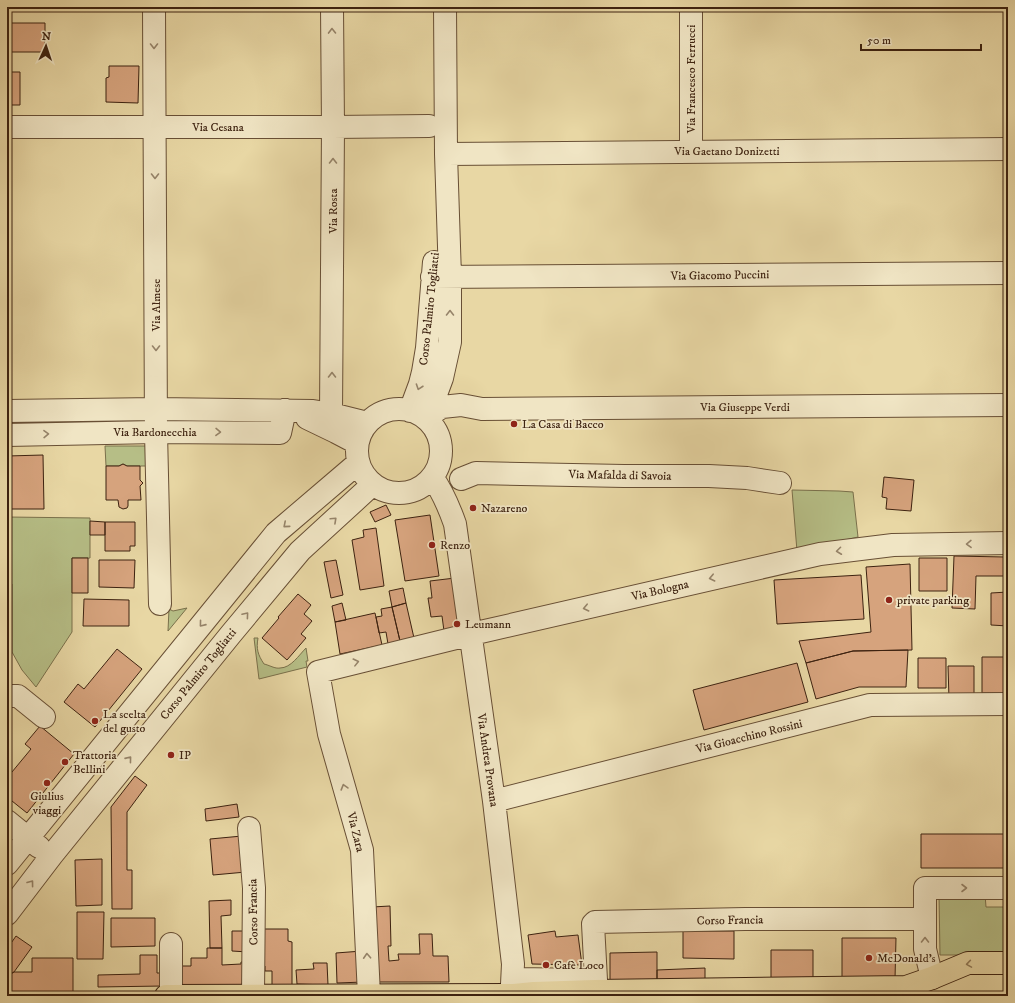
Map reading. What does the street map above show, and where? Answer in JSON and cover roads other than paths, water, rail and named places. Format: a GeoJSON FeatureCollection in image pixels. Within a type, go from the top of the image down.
{"type":"FeatureCollection","features":[{"type":"Feature","properties":{"kind":"main road"},"geometry":{"type":"LineString","coordinates":[[166,996],[369,995],[514,990],[534,993],[596,985],[906,987],[968,963],[1008,963]]}},
{"type":"Feature","properties":{"kind":"street","name":"Via Almese"},"geometry":{"type":"LineString","coordinates":[[154,7],[156,432],[160,604]]}},
{"type":"Feature","properties":{"kind":"street","name":"Via Rosta"},"geometry":{"type":"LineString","coordinates":[[331,414],[334,127],[332,7]]}},
{"type":"Feature","properties":{"kind":"street","name":"Corso Palmiro Togliatti"},"geometry":{"type":"LineString","coordinates":[[417,414],[420,384],[441,277],[446,154],[445,7]]}},
{"type":"Feature","properties":{"kind":"street","name":"Via Francesco Ferrucci"},"geometry":{"type":"LineString","coordinates":[[691,7],[691,152]]}},
{"type":"Feature","properties":{"kind":"street","name":"Via Cesana"},"geometry":{"type":"LineString","coordinates":[[7,127],[428,126]]}},
{"type":"Feature","properties":{"kind":"street","name":"Via Gaetano Donizetti"},"geometry":{"type":"LineString","coordinates":[[446,154],[1008,149]]}},
{"type":"Feature","properties":{"kind":"street","name":"Via Giacomo Puccini"},"geometry":{"type":"LineString","coordinates":[[441,277],[1008,272]]}},
{"type":"Feature","properties":{"kind":"street","name":"Corso Palmiro Togliatti"},"geometry":{"type":"LineString","coordinates":[[441,277],[454,387],[471,407]]}},
{"type":"Feature","properties":{"kind":"street","name":"Corso Palmiro Togliatti"},"geometry":{"type":"LineString","coordinates":[[417,414],[435,397],[442,378],[449,343]]}},
{"type":"Feature","properties":{"kind":"street","name":"Via Giuseppe Verdi"},"geometry":{"type":"LineString","coordinates":[[417,414],[442,407],[1008,405]]}},
{"type":"Feature","properties":{"kind":"street","name":"Via Giuseppe Verdi"},"geometry":{"type":"LineString","coordinates":[[440,448],[448,424],[464,415],[471,407]]}},
{"type":"Feature","properties":{"kind":"street","name":"Via Bardonecchia"},"geometry":{"type":"LineString","coordinates":[[7,411],[156,409],[285,410],[313,411],[367,423]]}},
{"type":"Feature","properties":{"kind":"street"},"geometry":{"type":"LineString","coordinates":[[398,409],[417,414],[434,428],[440,448],[438,466],[432,477],[425,485],[415,490],[396,494],[379,489],[372,485],[360,470],[357,453],[359,436],[367,423],[379,414],[388,410],[398,409]]}},
{"type":"Feature","properties":{"kind":"street","name":"Via Bardonecchia"},"geometry":{"type":"LineString","coordinates":[[7,435],[156,432],[280,433],[285,410]]}},
{"type":"Feature","properties":{"kind":"street","name":"Via Bardonecchia"},"geometry":{"type":"LineString","coordinates":[[285,410],[310,419],[336,432],[357,453]]}},
{"type":"Feature","properties":{"kind":"street","name":"Via Andrea Provana"},"geometry":{"type":"LineString","coordinates":[[440,448],[458,470],[460,479],[459,503],[455,524]]}},
{"type":"Feature","properties":{"kind":"street"},"geometry":{"type":"LineString","coordinates":[[7,864],[276,533],[357,453]]}},
{"type":"Feature","properties":{"kind":"street","name":"Via Mafalda di Savoia"},"geometry":{"type":"LineString","coordinates":[[460,479],[476,473],[500,473],[616,476],[709,476],[747,478],[780,483]]}},
{"type":"Feature","properties":{"kind":"street","name":"Via Andrea Provana"},"geometry":{"type":"LineString","coordinates":[[432,477],[439,486],[455,524],[494,801],[513,964],[514,990]]}},
{"type":"Feature","properties":{"kind":"street","name":"Corso Palmiro Togliatti"},"geometry":{"type":"LineString","coordinates":[[7,914],[52,855],[300,551],[372,485]]}},
{"type":"Feature","properties":{"kind":"street","name":"Via Bologna"},"geometry":{"type":"LineString","coordinates":[[318,672],[471,634],[820,554],[893,545],[1008,543]]}},
{"type":"Feature","properties":{"kind":"street","name":"Via Zara"},"geometry":{"type":"LineString","coordinates":[[318,672],[329,734],[362,850],[369,995]]}},
{"type":"Feature","properties":{"kind":"street"},"geometry":{"type":"LineString","coordinates":[[7,696],[18,696],[44,717]]}},
{"type":"Feature","properties":{"kind":"street","name":"Via Gioacchino Rossini"},"geometry":{"type":"LineString","coordinates":[[494,801],[870,705],[1008,704]]}},
{"type":"Feature","properties":{"kind":"street"},"geometry":{"type":"LineString","coordinates":[[7,821],[52,855]]}},
{"type":"Feature","properties":{"kind":"street","name":"Corso Francia"},"geometry":{"type":"LineString","coordinates":[[249,828],[254,888],[254,996]]}},
{"type":"Feature","properties":{"kind":"street"},"geometry":{"type":"LineString","coordinates":[[932,978],[925,949],[925,888],[1008,888]]}},
{"type":"Feature","properties":{"kind":"street","name":"Corso Francia"},"geometry":{"type":"LineString","coordinates":[[596,985],[593,924],[595,922],[745,919],[925,919]]}},
{"type":"Feature","properties":{"kind":"street"},"geometry":{"type":"LineString","coordinates":[[170,996],[171,944]]}},
{"type":"Feature","properties":{"kind":"place","name":"La Casa di Bacco"},"geometry":{"type":"Point","coordinates":[514,424]}},
{"type":"Feature","properties":{"kind":"place","name":"Nazareno"},"geometry":{"type":"Point","coordinates":[473,508]}},
{"type":"Feature","properties":{"kind":"place","name":"Renzo"},"geometry":{"type":"Point","coordinates":[432,545]}},
{"type":"Feature","properties":{"kind":"place","name":"private parking"},"geometry":{"type":"Point","coordinates":[889,600]}},
{"type":"Feature","properties":{"kind":"place","name":"Leumann"},"geometry":{"type":"Point","coordinates":[457,624]}},
{"type":"Feature","properties":{"kind":"place","name":"La scelta del gusto"},"geometry":{"type":"Point","coordinates":[95,721]}},
{"type":"Feature","properties":{"kind":"place","name":"IP"},"geometry":{"type":"Point","coordinates":[171,755]}},
{"type":"Feature","properties":{"kind":"place","name":"Trattoria Bellini"},"geometry":{"type":"Point","coordinates":[65,762]}},
{"type":"Feature","properties":{"kind":"place","name":"Giulius viaggi"},"geometry":{"type":"Point","coordinates":[47,783]}},
{"type":"Feature","properties":{"kind":"place","name":"McDonald's"},"geometry":{"type":"Point","coordinates":[869,958]}},
{"type":"Feature","properties":{"kind":"place","name":"Cafè Loco"},"geometry":{"type":"Point","coordinates":[546,965]}}]}
